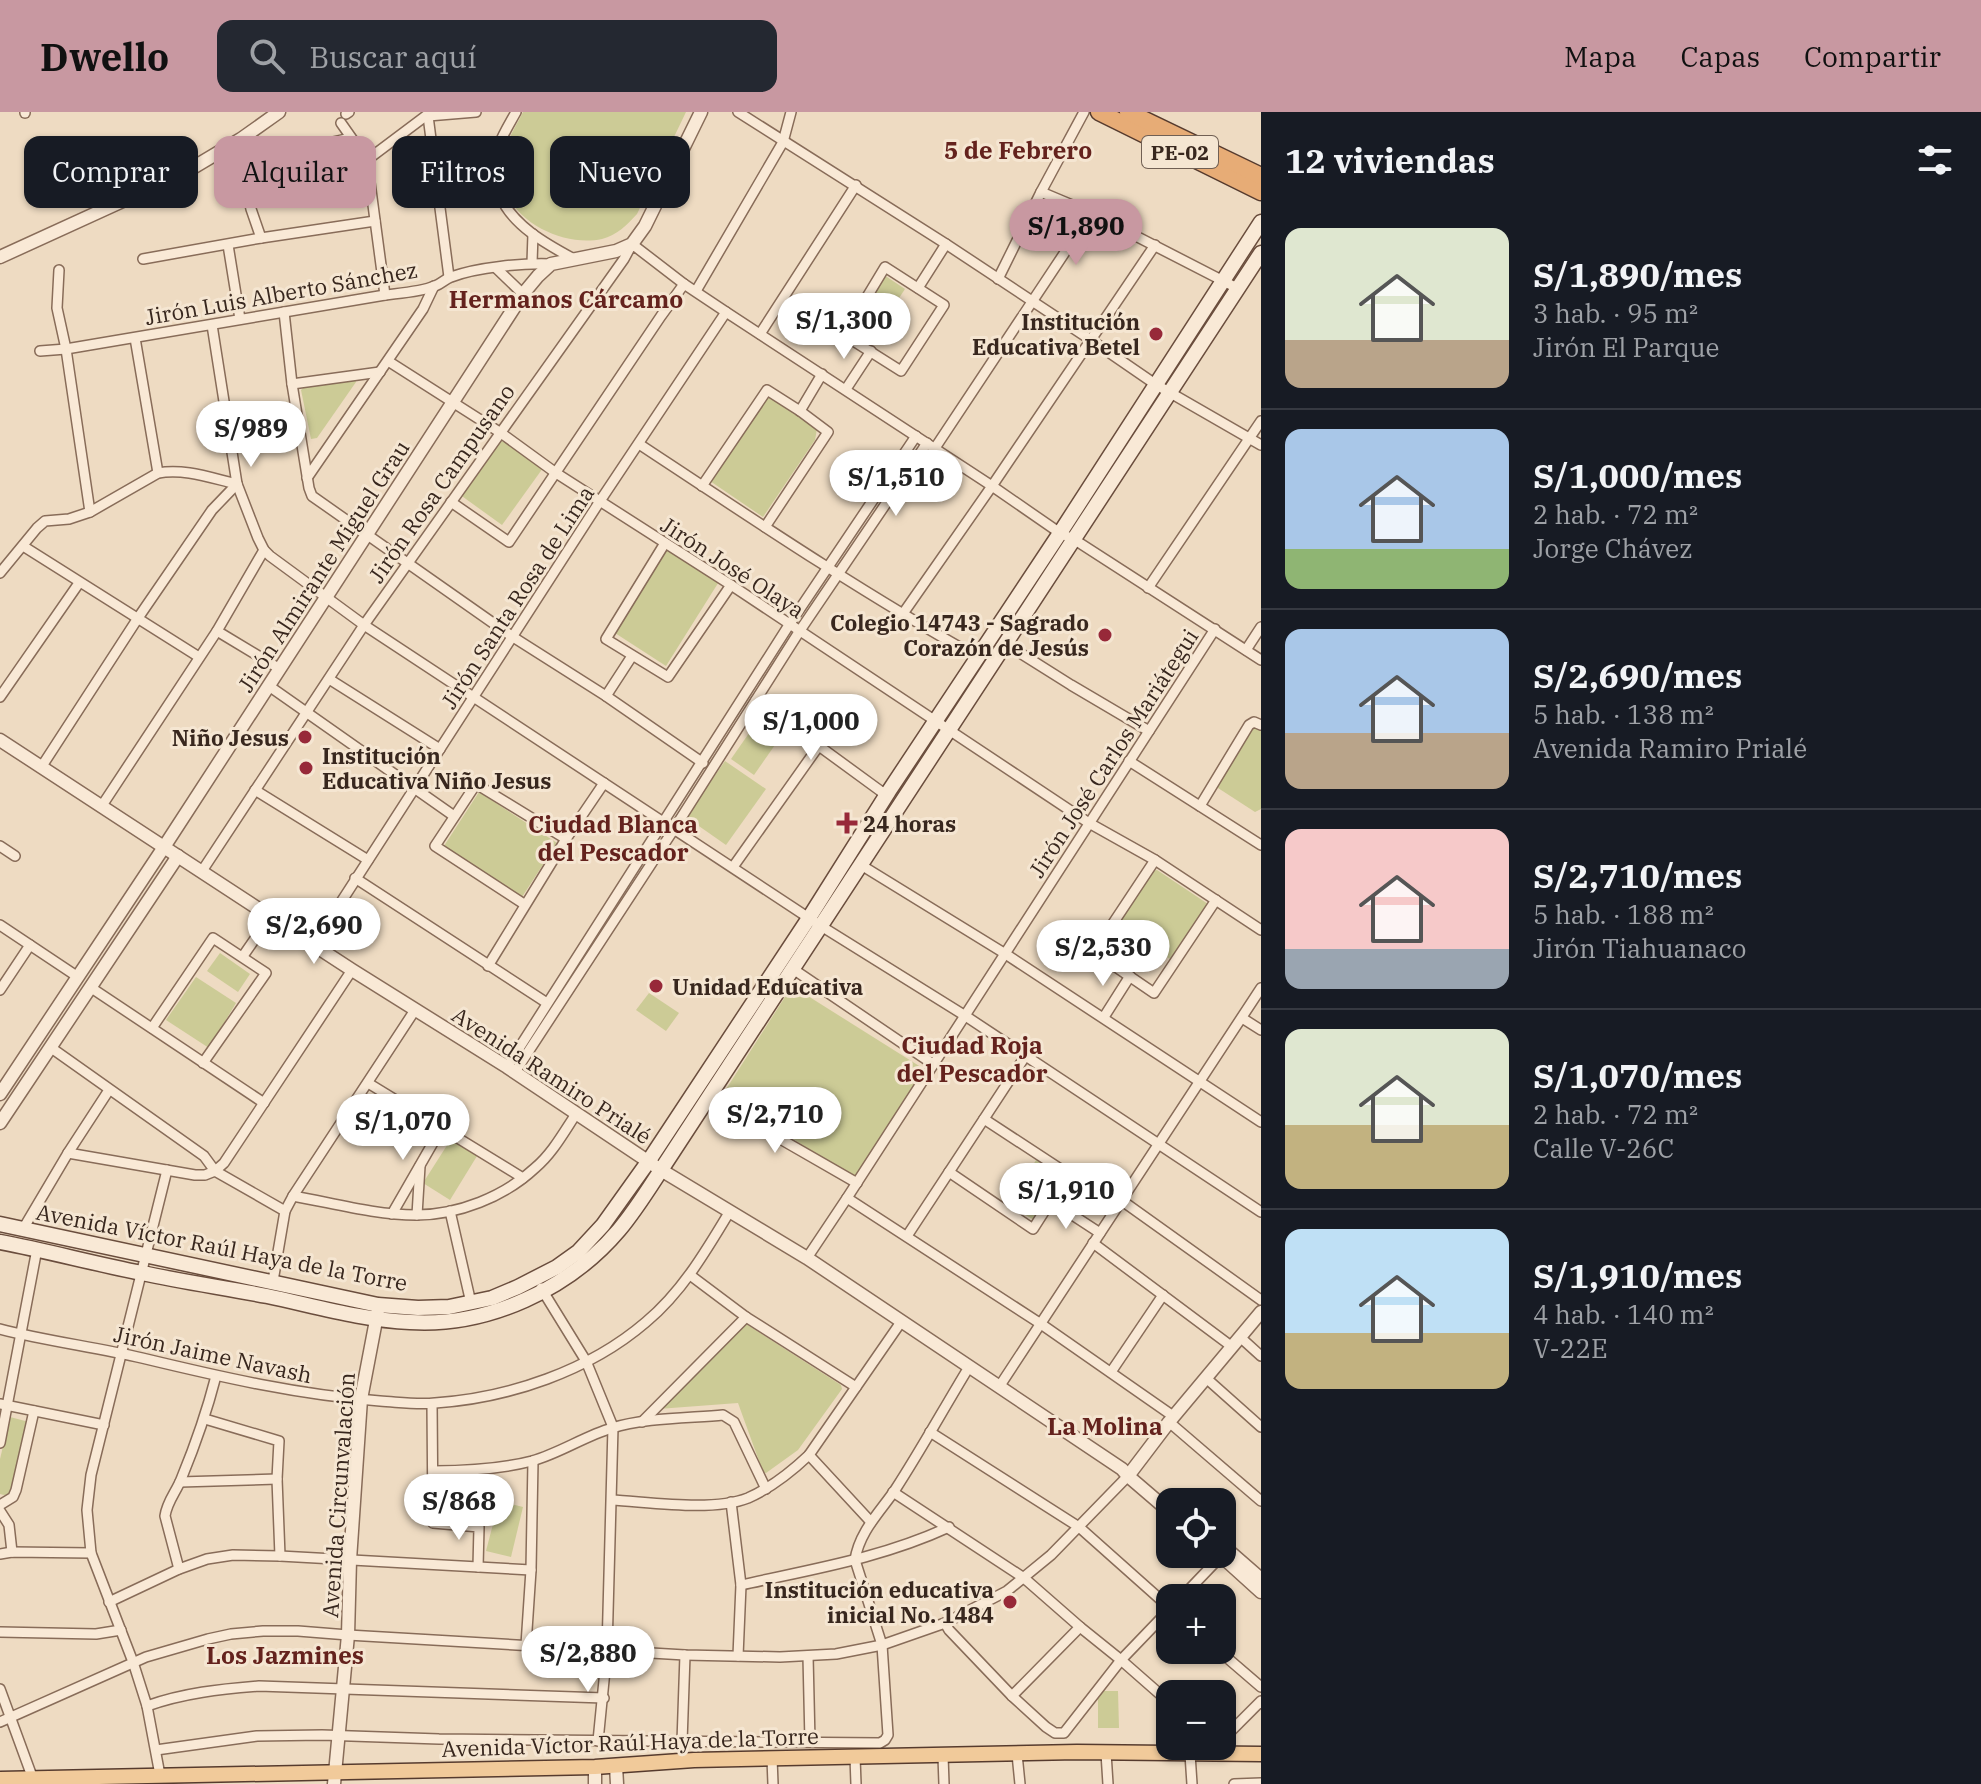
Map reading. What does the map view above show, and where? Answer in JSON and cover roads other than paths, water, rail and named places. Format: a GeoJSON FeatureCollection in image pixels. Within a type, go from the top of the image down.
{"type":"FeatureCollection","features":[{"type":"Feature","properties":{"kind":"highway","name":"PE-02"},"geometry":{"type":"LineString","coordinates":[[1099,112],[1261,192]]}},
{"type":"Feature","properties":{"kind":"highway","name":"PE-02"},"geometry":{"type":"LineString","coordinates":[[1128,112],[1261,176]]}},
{"type":"Feature","properties":{"kind":"main road","name":"Avenida Víctor Raúl Haya de la Torre"},"geometry":{"type":"LineString","coordinates":[[0,1242],[142,1273],[377,1312],[449,1307],[492,1298],[568,1275],[602,1248],[632,1213],[793,969],[815,922],[886,795],[1261,222]]}},
{"type":"Feature","properties":{"kind":"main road","name":"Avenida Víctor Raúl Haya de la Torre"},"geometry":{"type":"LineString","coordinates":[[0,1224],[273,1281],[411,1322],[475,1318],[498,1310],[540,1284],[578,1252],[615,1209],[815,922],[861,865],[1261,253]]}},
{"type":"Feature","properties":{"kind":"main road","name":"Avenida Víctor Raúl Haya de la Torre"},"geometry":{"type":"LineString","coordinates":[[0,1779],[334,1779],[694,1760],[1156,1754]]}},
{"type":"Feature","properties":{"kind":"main road","name":"Avenida Víctor Raúl Haya de la Torre"},"geometry":{"type":"LineString","coordinates":[[1236,1754],[1261,1754]]}},
{"type":"Feature","properties":{"kind":"street"},"geometry":{"type":"LineString","coordinates":[[0,257],[184,173],[279,112]]}},
{"type":"Feature","properties":{"kind":"street"},"geometry":{"type":"LineString","coordinates":[[376,153],[430,114],[476,112]]}},
{"type":"Feature","properties":{"kind":"street"},"geometry":{"type":"LineString","coordinates":[[516,112],[496,153],[500,196],[517,220],[533,234],[574,259]]}},
{"type":"Feature","properties":{"kind":"street","name":"Jirón Rosa Campusano"},"geometry":{"type":"LineString","coordinates":[[202,871],[364,625],[624,259],[645,226],[701,112]]}},
{"type":"Feature","properties":{"kind":"street"},"geometry":{"type":"LineString","coordinates":[[738,112],[856,185],[1155,384],[1261,445]]}},
{"type":"Feature","properties":{"kind":"street"},"geometry":{"type":"LineString","coordinates":[[696,291],[783,142],[791,112]]}},
{"type":"Feature","properties":{"kind":"street"},"geometry":{"type":"LineString","coordinates":[[998,279],[1084,112]]}},
{"type":"Feature","properties":{"kind":"street"},"geometry":{"type":"LineString","coordinates":[[430,114],[449,277]]}},
{"type":"Feature","properties":{"kind":"street"},"geometry":{"type":"LineString","coordinates":[[345,116],[350,136]]}},
{"type":"Feature","properties":{"kind":"street"},"geometry":{"type":"LineString","coordinates":[[760,334],[856,185]]}},
{"type":"Feature","properties":{"kind":"street"},"geometry":{"type":"LineString","coordinates":[[1041,192],[1091,213],[1237,288]]}},
{"type":"Feature","properties":{"kind":"street"},"geometry":{"type":"LineString","coordinates":[[251,208],[261,238]]}},
{"type":"Feature","properties":{"kind":"street"},"geometry":{"type":"LineString","coordinates":[[373,208],[385,295]]}},
{"type":"Feature","properties":{"kind":"street"},"geometry":{"type":"LineString","coordinates":[[511,1070],[674,829],[837,575],[931,446],[1091,213]]}},
{"type":"Feature","properties":{"kind":"street"},"geometry":{"type":"LineString","coordinates":[[143,259],[375,221]]}},
{"type":"Feature","properties":{"kind":"street"},"geometry":{"type":"LineString","coordinates":[[532,263],[533,234]]}},
{"type":"Feature","properties":{"kind":"street"},"geometry":{"type":"LineString","coordinates":[[632,244],[684,284],[1060,533],[1261,660]]}},
{"type":"Feature","properties":{"kind":"street","name":"Jirón Luis Alberto Sánchez"},"geometry":{"type":"LineString","coordinates":[[40,351],[410,292],[434,286],[449,277],[532,263],[551,264],[616,251],[632,244]]}},
{"type":"Feature","properties":{"kind":"street"},"geometry":{"type":"LineString","coordinates":[[918,288],[946,244]]}},
{"type":"Feature","properties":{"kind":"street"},"geometry":{"type":"LineString","coordinates":[[228,245],[240,319]]}},
{"type":"Feature","properties":{"kind":"street"},"geometry":{"type":"LineString","coordinates":[[902,615],[1155,245]]}},
{"type":"Feature","properties":{"kind":"street","name":"Jirón Almirante Miguel Grau"},"geometry":{"type":"LineString","coordinates":[[0,1094],[523,294],[551,264]]}},
{"type":"Feature","properties":{"kind":"street"},"geometry":{"type":"LineString","coordinates":[[885,267],[944,305],[901,371],[871,351],[844,335],[885,267]]}},
{"type":"Feature","properties":{"kind":"street"},"geometry":{"type":"LineString","coordinates":[[496,268],[523,294]]}},
{"type":"Feature","properties":{"kind":"street"},"geometry":{"type":"LineString","coordinates":[[59,270],[57,308],[90,512]]}},
{"type":"Feature","properties":{"kind":"street"},"geometry":{"type":"LineString","coordinates":[[451,502],[509,542],[684,284]]}},
{"type":"Feature","properties":{"kind":"street"},"geometry":{"type":"LineString","coordinates":[[307,478],[423,309],[434,286]]}},
{"type":"Feature","properties":{"kind":"street"},"geometry":{"type":"LineString","coordinates":[[284,312],[292,384],[312,496],[513,637],[703,763]]}},
{"type":"Feature","properties":{"kind":"street","name":"Jirón Santa Rosa de Lima"},"geometry":{"type":"LineString","coordinates":[[314,944],[726,312]]}},
{"type":"Feature","properties":{"kind":"street"},"geometry":{"type":"LineString","coordinates":[[212,325],[237,484],[264,550],[280,564],[364,625],[815,922],[1026,1055],[1261,1212]]}},
{"type":"Feature","properties":{"kind":"street"},"geometry":{"type":"LineString","coordinates":[[135,338],[158,473]]}},
{"type":"Feature","properties":{"kind":"street"},"geometry":{"type":"LineString","coordinates":[[846,389],[871,351]]}},
{"type":"Feature","properties":{"kind":"street","name":"Jirón José Olaya"},"geometry":{"type":"LineString","coordinates":[[388,361],[1089,823],[1155,860],[1261,930]]}},
{"type":"Feature","properties":{"kind":"street"},"geometry":{"type":"LineString","coordinates":[[292,384],[380,372]]}},
{"type":"Feature","properties":{"kind":"street"},"geometry":{"type":"LineString","coordinates":[[800,411],[822,374]]}},
{"type":"Feature","properties":{"kind":"street"},"geometry":{"type":"LineString","coordinates":[[702,486],[767,390],[800,411],[828,432],[765,527]]}},
{"type":"Feature","properties":{"kind":"street"},"geometry":{"type":"LineString","coordinates":[[1148,588],[1261,421]]}},
{"type":"Feature","properties":{"kind":"street"},"geometry":{"type":"LineString","coordinates":[[511,1070],[547,1003],[789,625],[916,436]]}},
{"type":"Feature","properties":{"kind":"street"},"geometry":{"type":"LineString","coordinates":[[639,444],[837,575],[977,657]]}},
{"type":"Feature","properties":{"kind":"street"},"geometry":{"type":"LineString","coordinates":[[0,573],[45,521],[69,519],[90,512],[158,473],[182,472],[237,484]]}},
{"type":"Feature","properties":{"kind":"street"},"geometry":{"type":"LineString","coordinates":[[42,766],[212,510],[237,484]]}},
{"type":"Feature","properties":{"kind":"street"},"geometry":{"type":"LineString","coordinates":[[665,543],[606,639],[632,656],[668,677],[731,585]]}},
{"type":"Feature","properties":{"kind":"street"},"geometry":{"type":"LineString","coordinates":[[23,546],[199,657]]}},
{"type":"Feature","properties":{"kind":"street"},"geometry":{"type":"LineString","coordinates":[[101,807],[217,631],[264,550]]}},
{"type":"Feature","properties":{"kind":"street"},"geometry":{"type":"LineString","coordinates":[[0,697],[79,583]]}},
{"type":"Feature","properties":{"kind":"street"},"geometry":{"type":"LineString","coordinates":[[1246,650],[1261,627]]}},
{"type":"Feature","properties":{"kind":"street","name":"Jirón José Carlos Mariátegui"},"geometry":{"type":"LineString","coordinates":[[807,1258],[1215,629]]}},
{"type":"Feature","properties":{"kind":"street"},"geometry":{"type":"LineString","coordinates":[[217,631],[280,669]]}},
{"type":"Feature","properties":{"kind":"street"},"geometry":{"type":"LineString","coordinates":[[1006,644],[1149,731]]}},
{"type":"Feature","properties":{"kind":"street"},"geometry":{"type":"LineString","coordinates":[[606,696],[632,656]]}},
{"type":"Feature","properties":{"kind":"street"},"geometry":{"type":"LineString","coordinates":[[329,679],[440,749]]}},
{"type":"Feature","properties":{"kind":"street"},"geometry":{"type":"LineString","coordinates":[[269,686],[454,816]]}},
{"type":"Feature","properties":{"kind":"street"},"geometry":{"type":"LineString","coordinates":[[756,700],[886,795]]}},
{"type":"Feature","properties":{"kind":"street"},"geometry":{"type":"LineString","coordinates":[[1200,806],[1249,725],[1254,722],[1261,725]]}},
{"type":"Feature","properties":{"kind":"street","name":"Avenida Ramiro Prialé"},"geometry":{"type":"LineString","coordinates":[[0,740],[648,1162],[807,1258],[1156,1492]]}},
{"type":"Feature","properties":{"kind":"street"},"geometry":{"type":"LineString","coordinates":[[733,867],[818,747]]}},
{"type":"Feature","properties":{"kind":"street"},"geometry":{"type":"LineString","coordinates":[[1129,761],[1260,841]]}},
{"type":"Feature","properties":{"kind":"street"},"geometry":{"type":"LineString","coordinates":[[488,966],[524,904],[604,783]]}},
{"type":"Feature","properties":{"kind":"street"},"geometry":{"type":"LineString","coordinates":[[524,904],[435,846],[454,816],[476,784],[566,839]]}},
{"type":"Feature","properties":{"kind":"street"},"geometry":{"type":"LineString","coordinates":[[255,790],[368,860]]}},
{"type":"Feature","properties":{"kind":"street"},"geometry":{"type":"LineString","coordinates":[[0,846],[15,856]]}},
{"type":"Feature","properties":{"kind":"street"},"geometry":{"type":"LineString","coordinates":[[0,1123],[178,856]]}},
{"type":"Feature","properties":{"kind":"street"},"geometry":{"type":"LineString","coordinates":[[1155,860],[1094,952],[1154,993],[1216,900]]}},
{"type":"Feature","properties":{"kind":"street"},"geometry":{"type":"LineString","coordinates":[[861,865],[1104,1017],[1261,1122]]}},
{"type":"Feature","properties":{"kind":"street"},"geometry":{"type":"LineString","coordinates":[[355,878],[547,1003]]}},
{"type":"Feature","properties":{"kind":"street"},"geometry":{"type":"LineString","coordinates":[[243,956],[270,917]]}},
{"type":"Feature","properties":{"kind":"street"},"geometry":{"type":"LineString","coordinates":[[0,925],[78,977]]}},
{"type":"Feature","properties":{"kind":"street"},"geometry":{"type":"LineString","coordinates":[[152,1028],[213,938],[243,956],[266,973],[203,1063]]}},
{"type":"Feature","properties":{"kind":"street"},"geometry":{"type":"LineString","coordinates":[[0,990],[30,945]]}},
{"type":"Feature","properties":{"kind":"street"},"geometry":{"type":"LineString","coordinates":[[793,969],[933,1064]]}},
{"type":"Feature","properties":{"kind":"street"},"geometry":{"type":"LineString","coordinates":[[68,1153],[195,1175],[215,1171],[224,1163],[352,970]]}},
{"type":"Feature","properties":{"kind":"street"},"geometry":{"type":"LineString","coordinates":[[1104,1017],[1130,976]]}},
{"type":"Feature","properties":{"kind":"street"},"geometry":{"type":"LineString","coordinates":[[90,987],[264,1103]]}},
{"type":"Feature","properties":{"kind":"street"},"geometry":{"type":"LineString","coordinates":[[999,1387],[1261,988]]}},
{"type":"Feature","properties":{"kind":"street"},"geometry":{"type":"LineString","coordinates":[[273,1281],[285,1211],[415,1010]]}},
{"type":"Feature","properties":{"kind":"street"},"geometry":{"type":"LineString","coordinates":[[1242,1018],[1261,1030]]}},
{"type":"Feature","properties":{"kind":"street"},"geometry":{"type":"LineString","coordinates":[[50,1047],[204,1156],[215,1171],[285,1211]]}},
{"type":"Feature","properties":{"kind":"street"},"geometry":{"type":"LineString","coordinates":[[907,1236],[1026,1055]]}},
{"type":"Feature","properties":{"kind":"street"},"geometry":{"type":"LineString","coordinates":[[368,1083],[523,1178]]}},
{"type":"Feature","properties":{"kind":"street"},"geometry":{"type":"LineString","coordinates":[[23,1229],[109,1090]]}},
{"type":"Feature","properties":{"kind":"street"},"geometry":{"type":"LineString","coordinates":[[709,1098],[857,1183]]}},
{"type":"Feature","properties":{"kind":"street"},"geometry":{"type":"LineString","coordinates":[[293,1196],[392,1214],[450,1211],[486,1199],[523,1178],[546,1157],[576,1114]]}},
{"type":"Feature","properties":{"kind":"street"},"geometry":{"type":"LineString","coordinates":[[949,1172],[1033,1229],[1068,1174],[984,1119]]}},
{"type":"Feature","properties":{"kind":"street"},"geometry":{"type":"LineString","coordinates":[[392,1214],[442,1127]]}},
{"type":"Feature","properties":{"kind":"street"},"geometry":{"type":"LineString","coordinates":[[417,1215],[420,1165]]}},
{"type":"Feature","properties":{"kind":"street"},"geometry":{"type":"LineString","coordinates":[[150,1778],[156,1750],[147,1706],[91,1553],[87,1510],[91,1475],[167,1170]]}},
{"type":"Feature","properties":{"kind":"street"},"geometry":{"type":"LineString","coordinates":[[847,1198],[1111,1372],[1171,1419],[1261,1501]]}},
{"type":"Feature","properties":{"kind":"street"},"geometry":{"type":"LineString","coordinates":[[1121,1200],[1261,1300]]}},
{"type":"Feature","properties":{"kind":"street"},"geometry":{"type":"LineString","coordinates":[[1051,1201],[1100,1233]]}},
{"type":"Feature","properties":{"kind":"street"},"geometry":{"type":"LineString","coordinates":[[450,1211],[471,1303]]}},
{"type":"Feature","properties":{"kind":"street","name":"Jirón Jaime Navash"},"geometry":{"type":"LineString","coordinates":[[0,1329],[280,1389],[432,1404],[481,1397],[506,1392],[565,1371],[612,1347],[647,1321],[690,1275],[730,1211]]}},
{"type":"Feature","properties":{"kind":"street"},"geometry":{"type":"LineString","coordinates":[[1093,1243],[1163,1295],[1261,1356]]}},
{"type":"Feature","properties":{"kind":"street"},"geometry":{"type":"LineString","coordinates":[[0,1443],[4,1405],[37,1249]]}},
{"type":"Feature","properties":{"kind":"street"},"geometry":{"type":"LineString","coordinates":[[690,1275],[746,1317],[856,1387]]}},
{"type":"Feature","properties":{"kind":"street"},"geometry":{"type":"LineString","coordinates":[[540,1284],[586,1361],[613,1427],[607,1650],[598,1741]]}},
{"type":"Feature","properties":{"kind":"street"},"geometry":{"type":"LineString","coordinates":[[1111,1372],[1163,1295]]}},
{"type":"Feature","properties":{"kind":"street","name":"Avenida Circunvalación"},"geometry":{"type":"LineString","coordinates":[[334,1779],[348,1635],[361,1399],[377,1312]]}},
{"type":"Feature","properties":{"kind":"street"},"geometry":{"type":"LineString","coordinates":[[0,1722],[133,1662],[185,1645],[246,1632],[298,1631],[685,1655],[808,1656],[882,1645],[978,1608],[1024,1578],[1079,1527],[1261,1312]]}},
{"type":"Feature","properties":{"kind":"street"},"geometry":{"type":"LineString","coordinates":[[641,1422],[746,1317]]}},
{"type":"Feature","properties":{"kind":"street"},"geometry":{"type":"LineString","coordinates":[[612,1500],[704,1505],[745,1499],[766,1489],[809,1455],[901,1322]]}},
{"type":"Feature","properties":{"kind":"street"},"geometry":{"type":"LineString","coordinates":[[156,1750],[257,1736],[880,1743],[888,1735],[882,1645],[855,1560],[857,1549],[969,1367]]}},
{"type":"Feature","properties":{"kind":"street"},"geometry":{"type":"LineString","coordinates":[[179,1569],[165,1516],[205,1419],[216,1376]]}},
{"type":"Feature","properties":{"kind":"street"},"geometry":{"type":"LineString","coordinates":[[1206,1378],[1261,1427]]}},
{"type":"Feature","properties":{"kind":"street"},"geometry":{"type":"LineString","coordinates":[[432,1404],[433,1523],[479,1527],[478,1567]]}},
{"type":"Feature","properties":{"kind":"street"},"geometry":{"type":"LineString","coordinates":[[4,1405],[104,1425]]}},
{"type":"Feature","properties":{"kind":"street"},"geometry":{"type":"LineString","coordinates":[[12,1552],[9,1525],[0,1508],[13,1497],[16,1490],[34,1411]]}},
{"type":"Feature","properties":{"kind":"street"},"geometry":{"type":"LineString","coordinates":[[434,1471],[488,1468],[533,1461],[613,1427],[723,1415],[734,1422],[766,1489]]}},
{"type":"Feature","properties":{"kind":"street"},"geometry":{"type":"LineString","coordinates":[[205,1419],[279,1441],[280,1556]]}},
{"type":"Feature","properties":{"kind":"street"},"geometry":{"type":"LineString","coordinates":[[930,1432],[1079,1527],[1156,1596]]}},
{"type":"Feature","properties":{"kind":"street"},"geometry":{"type":"LineString","coordinates":[[809,1455],[871,1522]]}},
{"type":"Feature","properties":{"kind":"street"},"geometry":{"type":"LineString","coordinates":[[526,1645],[533,1461]]}},
{"type":"Feature","properties":{"kind":"street","name":"Avenida Ramiro Prialé"},"geometry":{"type":"LineString","coordinates":[[1128,1472],[1156,1499]]}},
{"type":"Feature","properties":{"kind":"street"},"geometry":{"type":"LineString","coordinates":[[180,1482],[277,1479]]}},
{"type":"Feature","properties":{"kind":"street"},"geometry":{"type":"LineString","coordinates":[[893,1492],[1024,1578],[1156,1691]]}},
{"type":"Feature","properties":{"kind":"street"},"geometry":{"type":"LineString","coordinates":[[731,1502],[741,1585],[738,1656]]}},
{"type":"Feature","properties":{"kind":"street"},"geometry":{"type":"LineString","coordinates":[[741,1585],[855,1560],[909,1544],[949,1527]]}},
{"type":"Feature","properties":{"kind":"street"},"geometry":{"type":"LineString","coordinates":[[0,1554],[91,1553]]}},
{"type":"Feature","properties":{"kind":"street"},"geometry":{"type":"LineString","coordinates":[[109,1602],[179,1569],[207,1559],[233,1555],[531,1570]]}},
{"type":"Feature","properties":{"kind":"street"},"geometry":{"type":"LineString","coordinates":[[1236,1561],[1261,1579]]}},
{"type":"Feature","properties":{"kind":"street"},"geometry":{"type":"LineString","coordinates":[[1236,1566],[1261,1592]]}},
{"type":"Feature","properties":{"kind":"street"},"geometry":{"type":"LineString","coordinates":[[1193,1584],[1207,1568]]}},
{"type":"Feature","properties":{"kind":"street"},"geometry":{"type":"LineString","coordinates":[[945,1623],[1012,1696],[1055,1733],[1064,1733],[1121,1660],[1156,1624]]}},
{"type":"Feature","properties":{"kind":"street"},"geometry":{"type":"LineString","coordinates":[[1012,1696],[1080,1627]]}},
{"type":"Feature","properties":{"kind":"street"},"geometry":{"type":"LineString","coordinates":[[0,1632],[96,1634],[121,1630]]}},
{"type":"Feature","properties":{"kind":"street"},"geometry":{"type":"LineString","coordinates":[[682,1742],[685,1655]]}},
{"type":"Feature","properties":{"kind":"street"},"geometry":{"type":"LineString","coordinates":[[808,1656],[810,1742]]}},
{"type":"Feature","properties":{"kind":"street"},"geometry":{"type":"LineString","coordinates":[[1234,1664],[1261,1687]]}},
{"type":"Feature","properties":{"kind":"street"},"geometry":{"type":"LineString","coordinates":[[147,1706],[171,1697],[231,1688],[287,1685],[604,1698]]}},
{"type":"Feature","properties":{"kind":"street"},"geometry":{"type":"LineString","coordinates":[[0,1689],[33,1779]]}},
{"type":"Feature","properties":{"kind":"street"},"geometry":{"type":"LineString","coordinates":[[1236,1726],[1261,1701]]}},
{"type":"Feature","properties":{"kind":"street"},"geometry":{"type":"LineString","coordinates":[[1106,1753],[1108,1784]]}},
{"type":"Feature","properties":{"kind":"street"},"geometry":{"type":"LineString","coordinates":[[1017,1754],[1020,1784]]}},
{"type":"Feature","properties":{"kind":"street"},"geometry":{"type":"LineString","coordinates":[[943,1756],[944,1784]]}},
{"type":"Feature","properties":{"kind":"street"},"geometry":{"type":"LineString","coordinates":[[855,1757],[856,1784]]}},
{"type":"Feature","properties":{"kind":"street"},"geometry":{"type":"LineString","coordinates":[[772,1758],[773,1784]]}},
{"type":"Feature","properties":{"kind":"street"},"geometry":{"type":"LineString","coordinates":[[1190,1760],[1192,1784]]}},
{"type":"Feature","properties":{"kind":"street"},"geometry":{"type":"LineString","coordinates":[[616,1766],[617,1784]]}},
{"type":"Feature","properties":{"kind":"street"},"geometry":{"type":"LineString","coordinates":[[595,1767],[595,1784]]}},
{"type":"Feature","properties":{"kind":"street"},"geometry":{"type":"LineString","coordinates":[[1234,1784],[1261,1783]]}},
{"type":"Feature","properties":{"kind":"place","name":"Institución Educativa Betel"},"geometry":{"type":"Point","coordinates":[1156,334]}},
{"type":"Feature","properties":{"kind":"place","name":"Colegio 14743 - Sagrado Corazón de Jesús"},"geometry":{"type":"Point","coordinates":[1105,635]}},
{"type":"Feature","properties":{"kind":"place","name":"Niño Jesus"},"geometry":{"type":"Point","coordinates":[305,737]}},
{"type":"Feature","properties":{"kind":"place","name":"Institución Educativa Niño Jesus"},"geometry":{"type":"Point","coordinates":[306,768]}},
{"type":"Feature","properties":{"kind":"place","name":"24 horas"},"geometry":{"type":"Point","coordinates":[847,823]}},
{"type":"Feature","properties":{"kind":"place","name":"Unidad Educativa"},"geometry":{"type":"Point","coordinates":[656,986]}},
{"type":"Feature","properties":{"kind":"place","name":"Institución educativa inicial No. 1484"},"geometry":{"type":"Point","coordinates":[1010,1602]}},
{"type":"Feature","properties":{"kind":"district","name":"5 de Febrero"},"geometry":{"type":"Point","coordinates":[1018,150]}},
{"type":"Feature","properties":{"kind":"district","name":"Hermanos Cárcamo"},"geometry":{"type":"Point","coordinates":[566,299]}},
{"type":"Feature","properties":{"kind":"district","name":"Ciudad Blanca del Pescador"},"geometry":{"type":"Point","coordinates":[613,838]}},
{"type":"Feature","properties":{"kind":"district","name":"Ciudad Roja del Pescador"},"geometry":{"type":"Point","coordinates":[972,1059]}},
{"type":"Feature","properties":{"kind":"district","name":"La Molina"},"geometry":{"type":"Point","coordinates":[1105,1426]}},
{"type":"Feature","properties":{"kind":"district","name":"Los Jazmines"},"geometry":{"type":"Point","coordinates":[285,1655]}}]}
